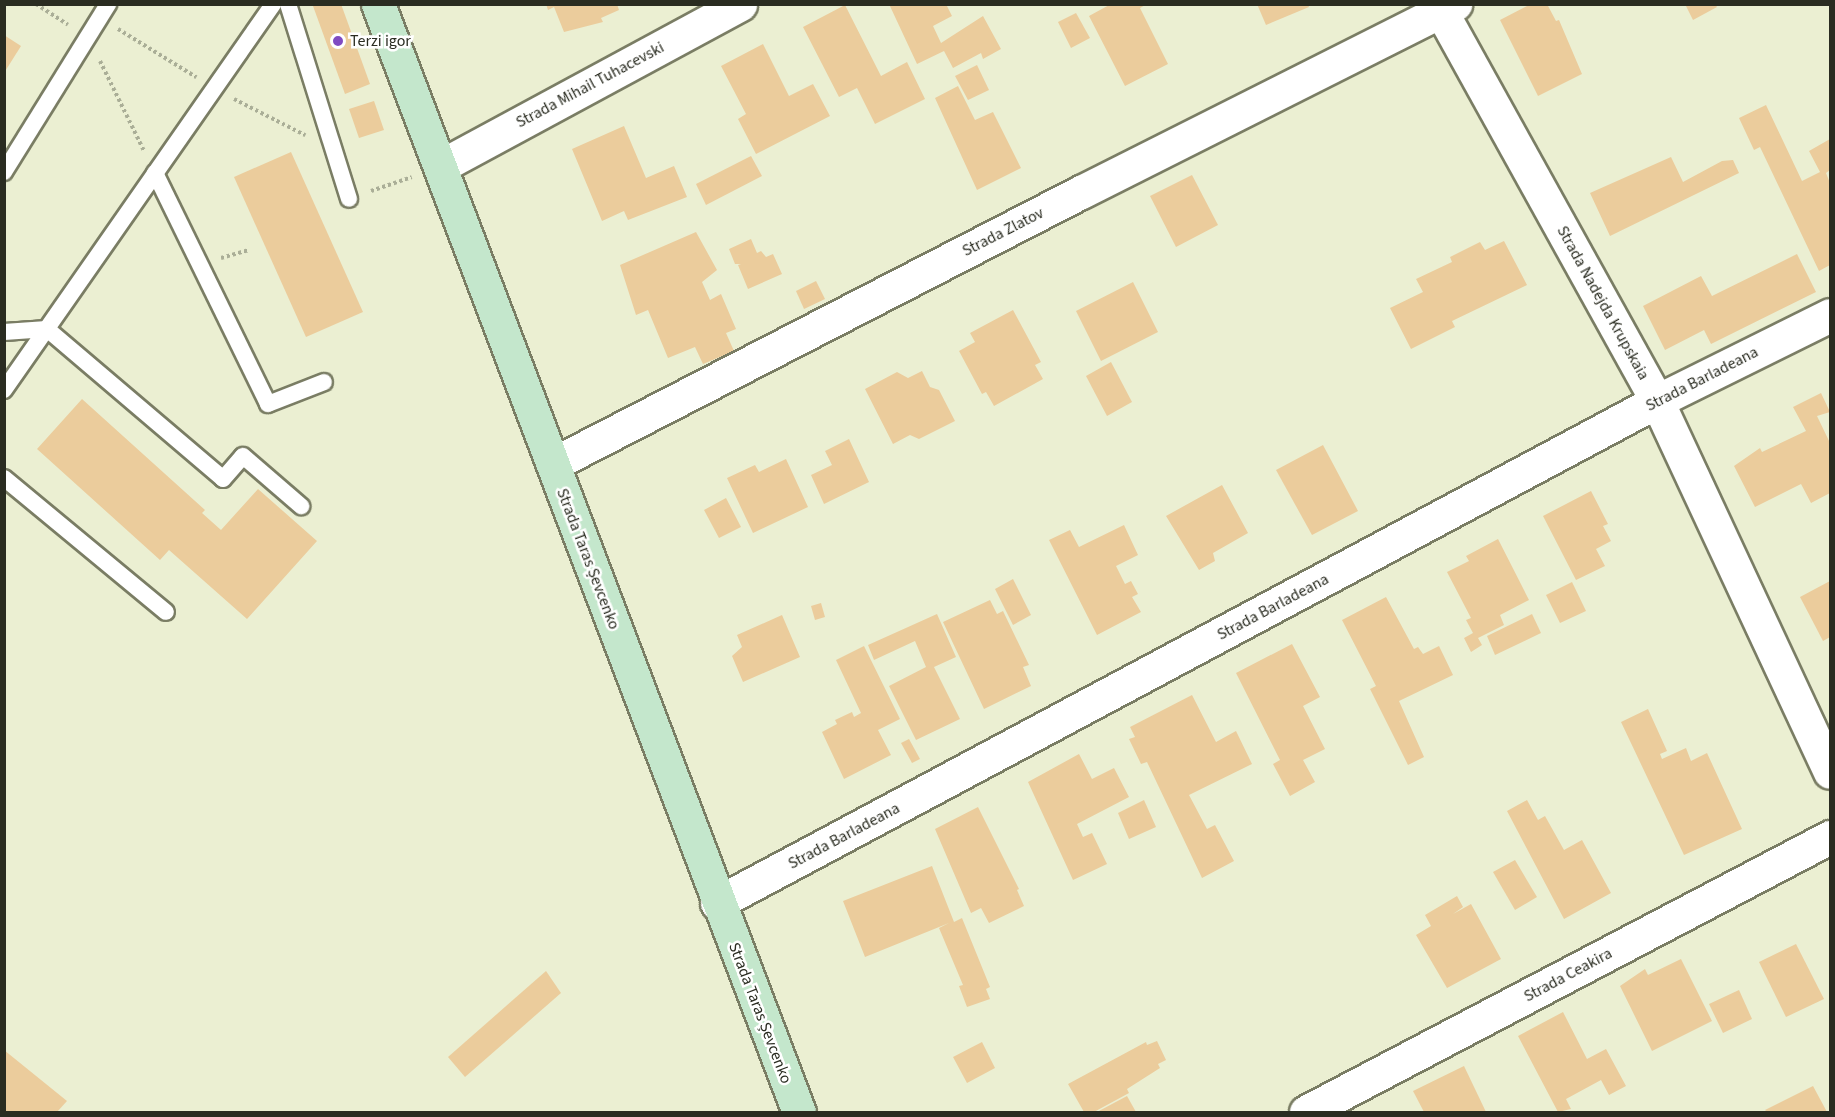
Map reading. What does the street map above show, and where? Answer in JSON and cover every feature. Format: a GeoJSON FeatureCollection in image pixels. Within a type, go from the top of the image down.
{"type":"FeatureCollection","features":[{"type":"Feature","properties":{"kind":"main road","name":"Strada Taras Șevcenko"},"geometry":{"type":"LineString","coordinates":[[378,4],[717,903],[799,1113]]}},
{"type":"Feature","properties":{"kind":"street","name":"Strada Mihail Tuhacevski"},"geometry":{"type":"LineString","coordinates":[[441,166],[740,4]]}},
{"type":"Feature","properties":{"kind":"street","name":"Strada Nadejda Krupskaia"},"geometry":{"type":"LineString","coordinates":[[1444,7],[1658,401],[1830,772]]}},
{"type":"Feature","properties":{"kind":"street","name":"Strada Zlatov"},"geometry":{"type":"LineString","coordinates":[[553,464],[1444,7]]}},
{"type":"Feature","properties":{"kind":"street","name":"Strada Barladeana"},"geometry":{"type":"LineString","coordinates":[[717,903],[1658,401],[1830,315]]}},
{"type":"Feature","properties":{"kind":"street","name":"Strada Ceakira"},"geometry":{"type":"LineString","coordinates":[[1306,1113],[1830,837]]}},
{"type":"Feature","properties":{"kind":"lane"},"geometry":{"type":"LineString","coordinates":[[4,172],[108,4]]}},
{"type":"Feature","properties":{"kind":"lane"},"geometry":{"type":"LineString","coordinates":[[4,390],[273,4]]}},
{"type":"Feature","properties":{"kind":"lane"},"geometry":{"type":"LineString","coordinates":[[288,4],[349,199]]}},
{"type":"Feature","properties":{"kind":"lane"},"geometry":{"type":"LineString","coordinates":[[155,173],[268,404],[324,382]]}},
{"type":"Feature","properties":{"kind":"lane"},"geometry":{"type":"LineString","coordinates":[[4,332],[47,329],[223,479],[243,456],[301,506]]}},
{"type":"Feature","properties":{"kind":"lane"},"geometry":{"type":"LineString","coordinates":[[4,478],[166,612]]}},
{"type":"Feature","properties":{"kind":"path"},"geometry":{"type":"LineString","coordinates":[[36,4],[88,37],[155,173]]}},
{"type":"Feature","properties":{"kind":"path"},"geometry":{"type":"LineString","coordinates":[[349,199],[441,166]]}},
{"type":"Feature","properties":{"kind":"building"},"geometry":{"type":"Polygon","coordinates":[[[341,4],[370,84],[345,94],[313,6],[341,4]]]}},
{"type":"Feature","properties":{"kind":"building"},"geometry":{"type":"Polygon","coordinates":[[[546,4],[617,4],[619,10],[601,18],[603,22],[564,32],[554,7],[548,10],[546,4]]]}},
{"type":"Feature","properties":{"kind":"building"},"geometry":{"type":"Polygon","coordinates":[[[889,4],[946,4],[952,16],[933,26],[941,43],[983,16],[1001,49],[983,59],[981,53],[953,68],[944,51],[917,64],[889,4]]]}},
{"type":"Feature","properties":{"kind":"building"},"geometry":{"type":"Polygon","coordinates":[[[1111,4],[1147,4],[1140,8],[1168,64],[1125,86],[1089,16],[1111,4]]]}},
{"type":"Feature","properties":{"kind":"building"},"geometry":{"type":"Polygon","coordinates":[[[1257,4],[1308,4],[1309,7],[1266,25],[1257,4]]]}},
{"type":"Feature","properties":{"kind":"building"},"geometry":{"type":"Polygon","coordinates":[[[1531,4],[1547,4],[1556,21],[1559,20],[1582,74],[1538,96],[1500,20],[1531,4]]]}},
{"type":"Feature","properties":{"kind":"building"},"geometry":{"type":"Polygon","coordinates":[[[1685,4],[1715,4],[1717,7],[1693,20],[1685,4]]]}},
{"type":"Feature","properties":{"kind":"building"},"geometry":{"type":"Polygon","coordinates":[[[845,5],[881,76],[907,62],[925,99],[875,124],[857,88],[839,97],[803,27],[845,5]]]}},
{"type":"Feature","properties":{"kind":"building"},"geometry":{"type":"Polygon","coordinates":[[[1076,13],[1090,38],[1071,48],[1058,22],[1076,13]]]}},
{"type":"Feature","properties":{"kind":"building"},"geometry":{"type":"Polygon","coordinates":[[[4,35],[21,46],[4,73],[4,35]]]}},
{"type":"Feature","properties":{"kind":"building"},"geometry":{"type":"Polygon","coordinates":[[[763,44],[789,96],[813,84],[830,116],[756,154],[738,119],[746,114],[721,66],[763,44]]]}},
{"type":"Feature","properties":{"kind":"building"},"geometry":{"type":"Polygon","coordinates":[[[977,65],[989,90],[968,100],[955,76],[977,65]]]}},
{"type":"Feature","properties":{"kind":"building"},"geometry":{"type":"Polygon","coordinates":[[[958,86],[975,120],[993,112],[1021,168],[977,190],[935,98],[958,86]]]}},
{"type":"Feature","properties":{"kind":"building"},"geometry":{"type":"Polygon","coordinates":[[[374,101],[384,130],[359,138],[349,109],[374,101]]]}},
{"type":"Feature","properties":{"kind":"building"},"geometry":{"type":"Polygon","coordinates":[[[1766,105],[1802,181],[1820,172],[1809,151],[1830,139],[1830,170],[1826,173],[1830,183],[1830,265],[1819,271],[1760,147],[1754,150],[1739,118],[1766,105]]]}},
{"type":"Feature","properties":{"kind":"building"},"geometry":{"type":"Polygon","coordinates":[[[624,126],[646,178],[674,166],[687,197],[628,220],[624,211],[602,221],[572,149],[624,126]]]}},
{"type":"Feature","properties":{"kind":"building"},"geometry":{"type":"Polygon","coordinates":[[[291,152],[363,312],[306,337],[234,177],[291,152]]]}},
{"type":"Feature","properties":{"kind":"building"},"geometry":{"type":"Polygon","coordinates":[[[751,156],[762,176],[706,205],[696,184],[751,156]]]}},
{"type":"Feature","properties":{"kind":"building"},"geometry":{"type":"Polygon","coordinates":[[[1671,157],[1683,182],[1722,161],[1733,160],[1739,173],[1610,236],[1590,193],[1671,157]]]}},
{"type":"Feature","properties":{"kind":"building"},"geometry":{"type":"Polygon","coordinates":[[[1192,175],[1218,225],[1176,247],[1150,196],[1192,175]]]}},
{"type":"Feature","properties":{"kind":"building"},"geometry":{"type":"Polygon","coordinates":[[[696,232],[717,270],[702,282],[710,300],[721,294],[736,329],[726,333],[734,351],[703,364],[695,347],[668,358],[648,310],[636,315],[620,265],[696,232]]]}},
{"type":"Feature","properties":{"kind":"building"},"geometry":{"type":"Polygon","coordinates":[[[751,239],[757,253],[761,251],[766,257],[773,254],[782,274],[748,289],[738,265],[741,264],[735,264],[729,249],[751,239]]]}},
{"type":"Feature","properties":{"kind":"building"},"geometry":{"type":"Polygon","coordinates":[[[1504,241],[1527,285],[1452,321],[1455,327],[1411,349],[1390,308],[1423,292],[1416,279],[1452,262],[1450,257],[1480,242],[1485,250],[1504,241]]]}},
{"type":"Feature","properties":{"kind":"building"},"geometry":{"type":"Polygon","coordinates":[[[1797,254],[1816,292],[1711,344],[1704,330],[1665,350],[1643,306],[1701,276],[1712,296],[1797,254]]]}},
{"type":"Feature","properties":{"kind":"building"},"geometry":{"type":"Polygon","coordinates":[[[816,281],[825,299],[804,309],[796,291],[816,281]]]}},
{"type":"Feature","properties":{"kind":"building"},"geometry":{"type":"Polygon","coordinates":[[[1133,282],[1158,332],[1101,361],[1076,311],[1133,282]]]}},
{"type":"Feature","properties":{"kind":"building"},"geometry":{"type":"Polygon","coordinates":[[[1013,310],[1041,362],[1035,365],[1043,379],[994,406],[986,392],[982,394],[959,351],[975,342],[970,333],[1013,310]]]}},
{"type":"Feature","properties":{"kind":"building"},"geometry":{"type":"Polygon","coordinates":[[[1111,362],[1132,402],[1107,416],[1086,376],[1111,362]]]}},
{"type":"Feature","properties":{"kind":"building"},"geometry":{"type":"Polygon","coordinates":[[[922,371],[930,387],[939,390],[955,421],[919,439],[910,435],[893,444],[865,389],[897,372],[908,378],[922,371]]]}},
{"type":"Feature","properties":{"kind":"building"},"geometry":{"type":"Polygon","coordinates":[[[1821,393],[1830,412],[1817,416],[1830,443],[1830,493],[1811,503],[1801,484],[1755,507],[1734,466],[1760,448],[1762,452],[1806,431],[1793,407],[1821,393]]]}},
{"type":"Feature","properties":{"kind":"building"},"geometry":{"type":"Polygon","coordinates":[[[82,399],[205,510],[202,513],[221,530],[258,489],[317,541],[247,619],[169,550],[160,560],[37,449],[82,399]]]}},
{"type":"Feature","properties":{"kind":"building"},"geometry":{"type":"Polygon","coordinates":[[[849,439],[869,482],[824,504],[811,475],[832,465],[825,451],[849,439]]]}},
{"type":"Feature","properties":{"kind":"building"},"geometry":{"type":"Polygon","coordinates":[[[1323,445],[1358,511],[1312,535],[1276,470],[1323,445]]]}},
{"type":"Feature","properties":{"kind":"building"},"geometry":{"type":"Polygon","coordinates":[[[786,459],[808,507],[753,533],[727,478],[755,465],[759,472],[786,459]]]}},
{"type":"Feature","properties":{"kind":"building"},"geometry":{"type":"Polygon","coordinates":[[[1222,485],[1248,533],[1213,553],[1215,561],[1199,570],[1166,516],[1222,485]]]}},
{"type":"Feature","properties":{"kind":"building"},"geometry":{"type":"Polygon","coordinates":[[[1591,491],[1608,524],[1603,526],[1611,541],[1596,549],[1605,566],[1576,580],[1543,516],[1591,491]]]}},
{"type":"Feature","properties":{"kind":"building"},"geometry":{"type":"Polygon","coordinates":[[[726,498],[741,527],[719,538],[704,510],[726,498]]]}},
{"type":"Feature","properties":{"kind":"building"},"geometry":{"type":"Polygon","coordinates":[[[1124,525],[1138,555],[1116,566],[1125,584],[1131,581],[1138,594],[1132,597],[1141,612],[1097,635],[1049,540],[1070,530],[1079,547],[1124,525]]]}},
{"type":"Feature","properties":{"kind":"building"},"geometry":{"type":"Polygon","coordinates":[[[1498,539],[1529,600],[1500,615],[1504,625],[1478,638],[1482,645],[1471,652],[1464,638],[1473,633],[1466,620],[1471,618],[1447,572],[1469,561],[1466,556],[1498,539]]]}},
{"type":"Feature","properties":{"kind":"building"},"geometry":{"type":"Polygon","coordinates":[[[1013,579],[1031,615],[1013,625],[995,589],[1013,579]]]}},
{"type":"Feature","properties":{"kind":"building"},"geometry":{"type":"Polygon","coordinates":[[[1830,581],[1830,637],[1823,641],[1800,597],[1830,581]]]}},
{"type":"Feature","properties":{"kind":"building"},"geometry":{"type":"Polygon","coordinates":[[[1572,582],[1586,611],[1560,623],[1546,595],[1572,582]]]}},
{"type":"Feature","properties":{"kind":"building"},"geometry":{"type":"Polygon","coordinates":[[[1386,597],[1414,649],[1418,647],[1423,654],[1439,646],[1453,675],[1399,701],[1424,757],[1408,765],[1370,689],[1376,686],[1342,620],[1386,597]]]}},
{"type":"Feature","properties":{"kind":"building"},"geometry":{"type":"Polygon","coordinates":[[[990,600],[997,614],[1003,611],[1029,665],[1023,667],[1031,686],[984,709],[943,622],[990,600]]]}},
{"type":"Feature","properties":{"kind":"building"},"geometry":{"type":"Polygon","coordinates":[[[821,603],[825,617],[815,620],[811,606],[821,603]]]}},
{"type":"Feature","properties":{"kind":"building"},"geometry":{"type":"Polygon","coordinates":[[[937,614],[956,657],[934,667],[960,719],[916,740],[889,686],[926,667],[915,641],[874,660],[868,645],[937,614]]]}},
{"type":"Feature","properties":{"kind":"building"},"geometry":{"type":"Polygon","coordinates":[[[1532,614],[1541,633],[1495,655],[1487,636],[1532,614]]]}},
{"type":"Feature","properties":{"kind":"building"},"geometry":{"type":"Polygon","coordinates":[[[782,615],[800,657],[743,682],[732,656],[742,647],[737,635],[782,615]]]}},
{"type":"Feature","properties":{"kind":"building"},"geometry":{"type":"Polygon","coordinates":[[[1292,644],[1320,697],[1303,706],[1325,749],[1303,760],[1315,782],[1290,796],[1273,764],[1280,760],[1236,673],[1292,644]]]}},
{"type":"Feature","properties":{"kind":"building"},"geometry":{"type":"Polygon","coordinates":[[[864,646],[900,719],[878,730],[891,755],[844,779],[822,732],[837,724],[835,720],[852,712],[854,717],[861,713],[836,660],[864,646]]]}},
{"type":"Feature","properties":{"kind":"building"},"geometry":{"type":"Polygon","coordinates":[[[1192,695],[1216,742],[1236,731],[1252,764],[1189,795],[1207,829],[1215,825],[1234,861],[1202,878],[1147,762],[1141,764],[1129,739],[1135,737],[1130,727],[1192,695]]]}},
{"type":"Feature","properties":{"kind":"building"},"geometry":{"type":"Polygon","coordinates":[[[1648,709],[1667,751],[1660,754],[1662,759],[1686,748],[1691,761],[1707,753],[1742,829],[1684,855],[1621,722],[1648,709]]]}},
{"type":"Feature","properties":{"kind":"building"},"geometry":{"type":"Polygon","coordinates":[[[909,739],[920,759],[912,763],[901,743],[909,739]]]}},
{"type":"Feature","properties":{"kind":"building"},"geometry":{"type":"Polygon","coordinates":[[[1079,754],[1092,779],[1114,768],[1129,797],[1077,824],[1083,837],[1092,833],[1107,864],[1073,880],[1028,782],[1079,754]]]}},
{"type":"Feature","properties":{"kind":"building"},"geometry":{"type":"Polygon","coordinates":[[[1144,800],[1156,827],[1129,839],[1118,813],[1144,800]]]}},
{"type":"Feature","properties":{"kind":"building"},"geometry":{"type":"Polygon","coordinates":[[[1527,800],[1538,820],[1545,816],[1564,850],[1582,840],[1611,893],[1564,919],[1507,811],[1527,800]]]}},
{"type":"Feature","properties":{"kind":"building"},"geometry":{"type":"Polygon","coordinates":[[[978,807],[1019,889],[1017,890],[1024,906],[989,923],[981,908],[971,913],[935,829],[978,807]]]}},
{"type":"Feature","properties":{"kind":"building"},"geometry":{"type":"Polygon","coordinates":[[[1515,860],[1537,897],[1515,910],[1493,872],[1515,860]]]}},
{"type":"Feature","properties":{"kind":"building"},"geometry":{"type":"Polygon","coordinates":[[[932,866],[954,922],[962,918],[990,987],[986,989],[990,999],[967,1007],[959,986],[963,985],[939,928],[949,923],[865,957],[843,901],[932,866]]]}},
{"type":"Feature","properties":{"kind":"building"},"geometry":{"type":"Polygon","coordinates":[[[1457,896],[1463,907],[1453,914],[1471,904],[1501,959],[1447,988],[1416,935],[1431,926],[1425,915],[1457,896]]]}},
{"type":"Feature","properties":{"kind":"building"},"geometry":{"type":"Polygon","coordinates":[[[1796,944],[1824,999],[1786,1017],[1759,962],[1796,944]]]}},
{"type":"Feature","properties":{"kind":"building"},"geometry":{"type":"Polygon","coordinates":[[[1681,959],[1712,1021],[1652,1051],[1620,986],[1645,969],[1648,975],[1681,959]]]}},
{"type":"Feature","properties":{"kind":"building"},"geometry":{"type":"Polygon","coordinates":[[[546,971],[561,993],[465,1077],[448,1057],[546,971]]]}},
{"type":"Feature","properties":{"kind":"building"},"geometry":{"type":"Polygon","coordinates":[[[1739,990],[1752,1019],[1723,1033],[1709,1004],[1739,990]]]}},
{"type":"Feature","properties":{"kind":"building"},"geometry":{"type":"Polygon","coordinates":[[[1563,1012],[1587,1059],[1606,1049],[1626,1086],[1609,1095],[1601,1080],[1566,1099],[1571,1109],[1558,1112],[1518,1036],[1563,1012]]]}},
{"type":"Feature","properties":{"kind":"building"},"geometry":{"type":"Polygon","coordinates":[[[1157,1041],[1166,1060],[1158,1064],[1160,1068],[1127,1089],[1129,1093],[1094,1112],[1084,1112],[1068,1084],[1146,1042],[1147,1045],[1157,1041]]]}},
{"type":"Feature","properties":{"kind":"building"},"geometry":{"type":"Polygon","coordinates":[[[982,1042],[995,1068],[967,1083],[953,1057],[982,1042]]]}},
{"type":"Feature","properties":{"kind":"building"},"geometry":{"type":"Polygon","coordinates":[[[4,1050],[67,1101],[57,1112],[4,1112],[4,1050]]]}},
{"type":"Feature","properties":{"kind":"building"},"geometry":{"type":"Polygon","coordinates":[[[1464,1066],[1486,1112],[1424,1112],[1413,1091],[1464,1066]]]}},
{"type":"Feature","properties":{"kind":"building"},"geometry":{"type":"Polygon","coordinates":[[[1813,1086],[1827,1112],[1767,1112],[1765,1110],[1813,1086]]]}},
{"type":"Feature","properties":{"kind":"building"},"geometry":{"type":"Polygon","coordinates":[[[1127,1096],[1136,1112],[1097,1112],[1127,1096]]]}},
{"type":"Feature","properties":{"kind":"place","name":"Terzi igor"},"geometry":{"type":"Point","coordinates":[338,41]}}]}
